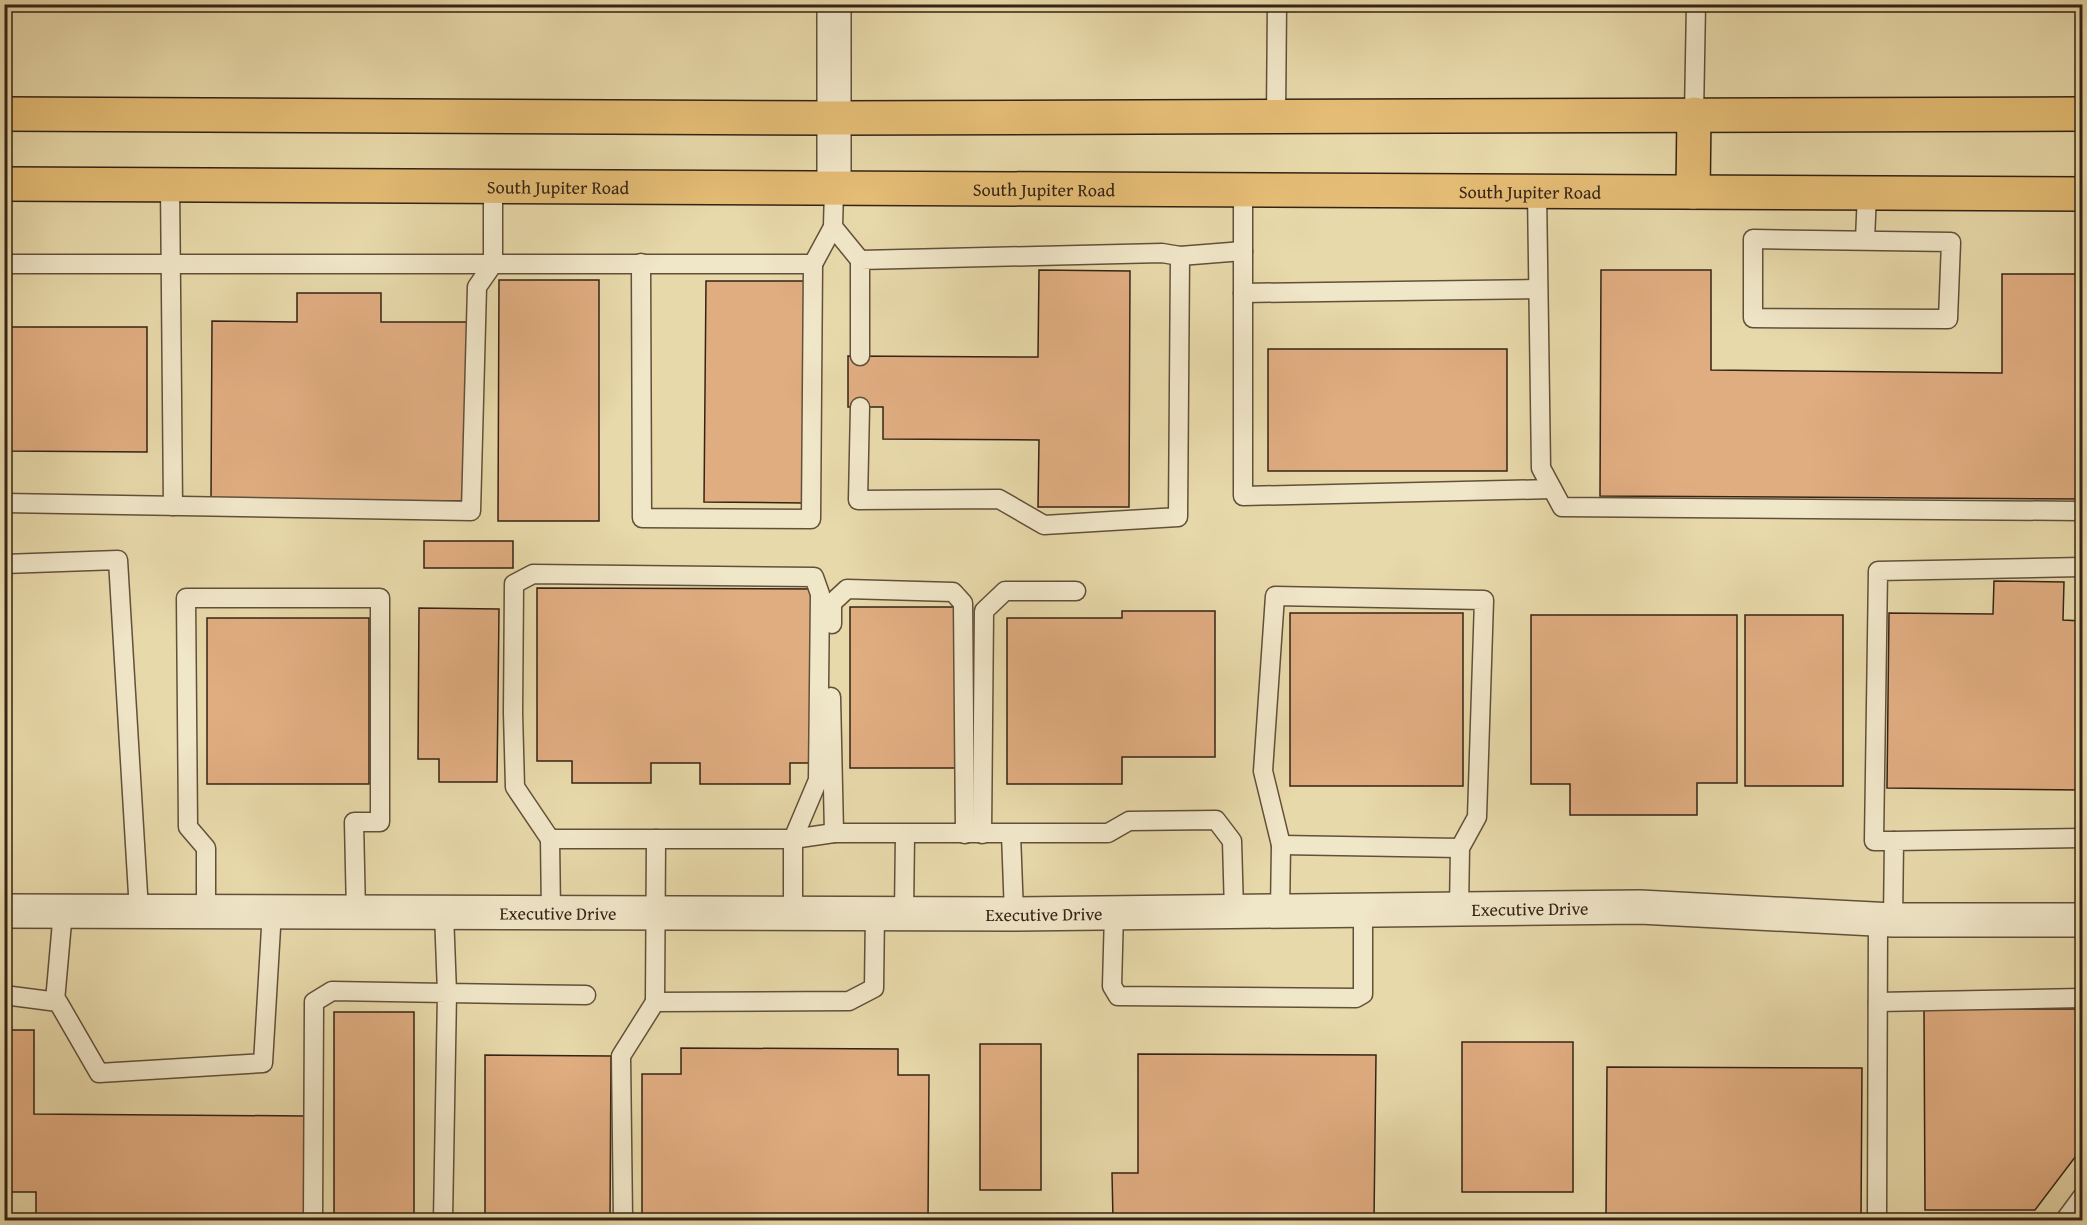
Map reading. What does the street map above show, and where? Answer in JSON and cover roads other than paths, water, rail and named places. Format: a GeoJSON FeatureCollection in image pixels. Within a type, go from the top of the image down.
{"type":"FeatureCollection","features":[{"type":"Feature","properties":{"kind":"main road"},"geometry":{"type":"LineString","coordinates":[[4,114],[833,118],[2082,114]]}},
{"type":"Feature","properties":{"kind":"main road"},"geometry":{"type":"LineString","coordinates":[[1693,192],[1694,114]]}},
{"type":"Feature","properties":{"kind":"main road","name":"South Jupiter Road"},"geometry":{"type":"LineString","coordinates":[[4,184],[2082,194]]}},
{"type":"Feature","properties":{"kind":"street"},"geometry":{"type":"LineString","coordinates":[[834,4],[834,189]]}},
{"type":"Feature","properties":{"kind":"street","name":"Executive Drive"},"geometry":{"type":"LineString","coordinates":[[4,911],[1014,914],[1640,907],[1885,920],[2082,920]]}},
{"type":"Feature","properties":{"kind":"lane"},"geometry":{"type":"LineString","coordinates":[[1276,116],[1277,4]]}},
{"type":"Feature","properties":{"kind":"lane"},"geometry":{"type":"LineString","coordinates":[[1694,114],[1696,4]]}},
{"type":"Feature","properties":{"kind":"lane"},"geometry":{"type":"LineString","coordinates":[[170,184],[172,506]]}},
{"type":"Feature","properties":{"kind":"lane"},"geometry":{"type":"LineString","coordinates":[[4,503],[471,511],[477,287],[493,264],[493,187]]}},
{"type":"Feature","properties":{"kind":"lane"},"geometry":{"type":"LineString","coordinates":[[641,263],[642,518],[811,519],[813,264],[833,227],[834,189]]}},
{"type":"Feature","properties":{"kind":"lane"},"geometry":{"type":"LineString","coordinates":[[1243,190],[1244,495],[1552,489]]}},
{"type":"Feature","properties":{"kind":"lane"},"geometry":{"type":"LineString","coordinates":[[1537,192],[1540,468],[1562,507],[2082,511]]}},
{"type":"Feature","properties":{"kind":"lane"},"geometry":{"type":"LineString","coordinates":[[1865,240],[1867,193]]}},
{"type":"Feature","properties":{"kind":"lane"},"geometry":{"type":"LineString","coordinates":[[833,227],[860,260],[860,356]]}},
{"type":"Feature","properties":{"kind":"lane"},"geometry":{"type":"LineString","coordinates":[[1753,239],[1865,240],[1951,242],[1948,319],[1753,318],[1753,239]]}},
{"type":"Feature","properties":{"kind":"lane"},"geometry":{"type":"LineString","coordinates":[[860,260],[1162,253],[1180,256],[1243,251]]}},
{"type":"Feature","properties":{"kind":"lane"},"geometry":{"type":"LineString","coordinates":[[860,407],[858,500],[999,500],[1044,525],[1178,517],[1180,256]]}},
{"type":"Feature","properties":{"kind":"lane"},"geometry":{"type":"LineString","coordinates":[[4,264],[813,264]]}},
{"type":"Feature","properties":{"kind":"lane"},"geometry":{"type":"LineString","coordinates":[[1243,293],[1538,289]]}},
{"type":"Feature","properties":{"kind":"lane"},"geometry":{"type":"LineString","coordinates":[[4,564],[118,560],[139,911]]}},
{"type":"Feature","properties":{"kind":"lane"},"geometry":{"type":"LineString","coordinates":[[2082,567],[1878,571],[1874,841],[2082,838]]}},
{"type":"Feature","properties":{"kind":"lane"},"geometry":{"type":"LineString","coordinates":[[551,913],[550,839],[515,787],[514,584],[533,574],[814,577],[820,594],[818,780],[793,839],[793,913]]}},
{"type":"Feature","properties":{"kind":"lane"},"geometry":{"type":"LineString","coordinates":[[834,833],[830,688],[832,603],[847,590],[953,592],[963,603],[974,834]]}},
{"type":"Feature","properties":{"kind":"lane"},"geometry":{"type":"LineString","coordinates":[[974,834],[984,611],[1005,591],[1076,591]]}},
{"type":"Feature","properties":{"kind":"lane"},"geometry":{"type":"LineString","coordinates":[[1280,911],[1281,846],[1263,771],[1275,596],[1484,600],[1477,817],[1460,848],[1459,909]]}},
{"type":"Feature","properties":{"kind":"lane"},"geometry":{"type":"LineString","coordinates":[[206,911],[206,848],[188,827],[186,598],[380,598],[380,822],[354,822],[356,913]]}},
{"type":"Feature","properties":{"kind":"lane"},"geometry":{"type":"LineString","coordinates":[[550,839],[793,839],[834,833],[1108,833],[1129,820],[1216,820],[1233,841],[1234,911]]}},
{"type":"Feature","properties":{"kind":"lane"},"geometry":{"type":"LineString","coordinates":[[655,1002],[849,1001],[874,988],[905,834]]}},
{"type":"Feature","properties":{"kind":"lane"},"geometry":{"type":"LineString","coordinates":[[1011,834],[1014,914]]}},
{"type":"Feature","properties":{"kind":"lane"},"geometry":{"type":"LineString","coordinates":[[623,1221],[621,1056],[655,1002],[656,839]]}},
{"type":"Feature","properties":{"kind":"lane"},"geometry":{"type":"LineString","coordinates":[[1879,1221],[1877,1216],[1878,1002],[1894,841]]}},
{"type":"Feature","properties":{"kind":"lane"},"geometry":{"type":"LineString","coordinates":[[1281,846],[1460,848]]}},
{"type":"Feature","properties":{"kind":"lane"},"geometry":{"type":"LineString","coordinates":[[55,1001],[63,911]]}},
{"type":"Feature","properties":{"kind":"lane"},"geometry":{"type":"LineString","coordinates":[[4,994],[58,1002],[99,1073],[263,1063],[272,911]]}},
{"type":"Feature","properties":{"kind":"lane"},"geometry":{"type":"LineString","coordinates":[[1114,913],[1112,986],[1118,996],[1356,998],[1363,994],[1363,911]]}},
{"type":"Feature","properties":{"kind":"lane"},"geometry":{"type":"LineString","coordinates":[[443,1221],[447,993],[444,913]]}},
{"type":"Feature","properties":{"kind":"lane"},"geometry":{"type":"LineString","coordinates":[[313,1221],[314,1002],[332,991],[586,995]]}},
{"type":"Feature","properties":{"kind":"lane"},"geometry":{"type":"LineString","coordinates":[[1878,1002],[2082,999]]}},
{"type":"Feature","properties":{"kind":"lane"},"geometry":{"type":"LineString","coordinates":[[2065,1221],[2082,1197]]}}]}
